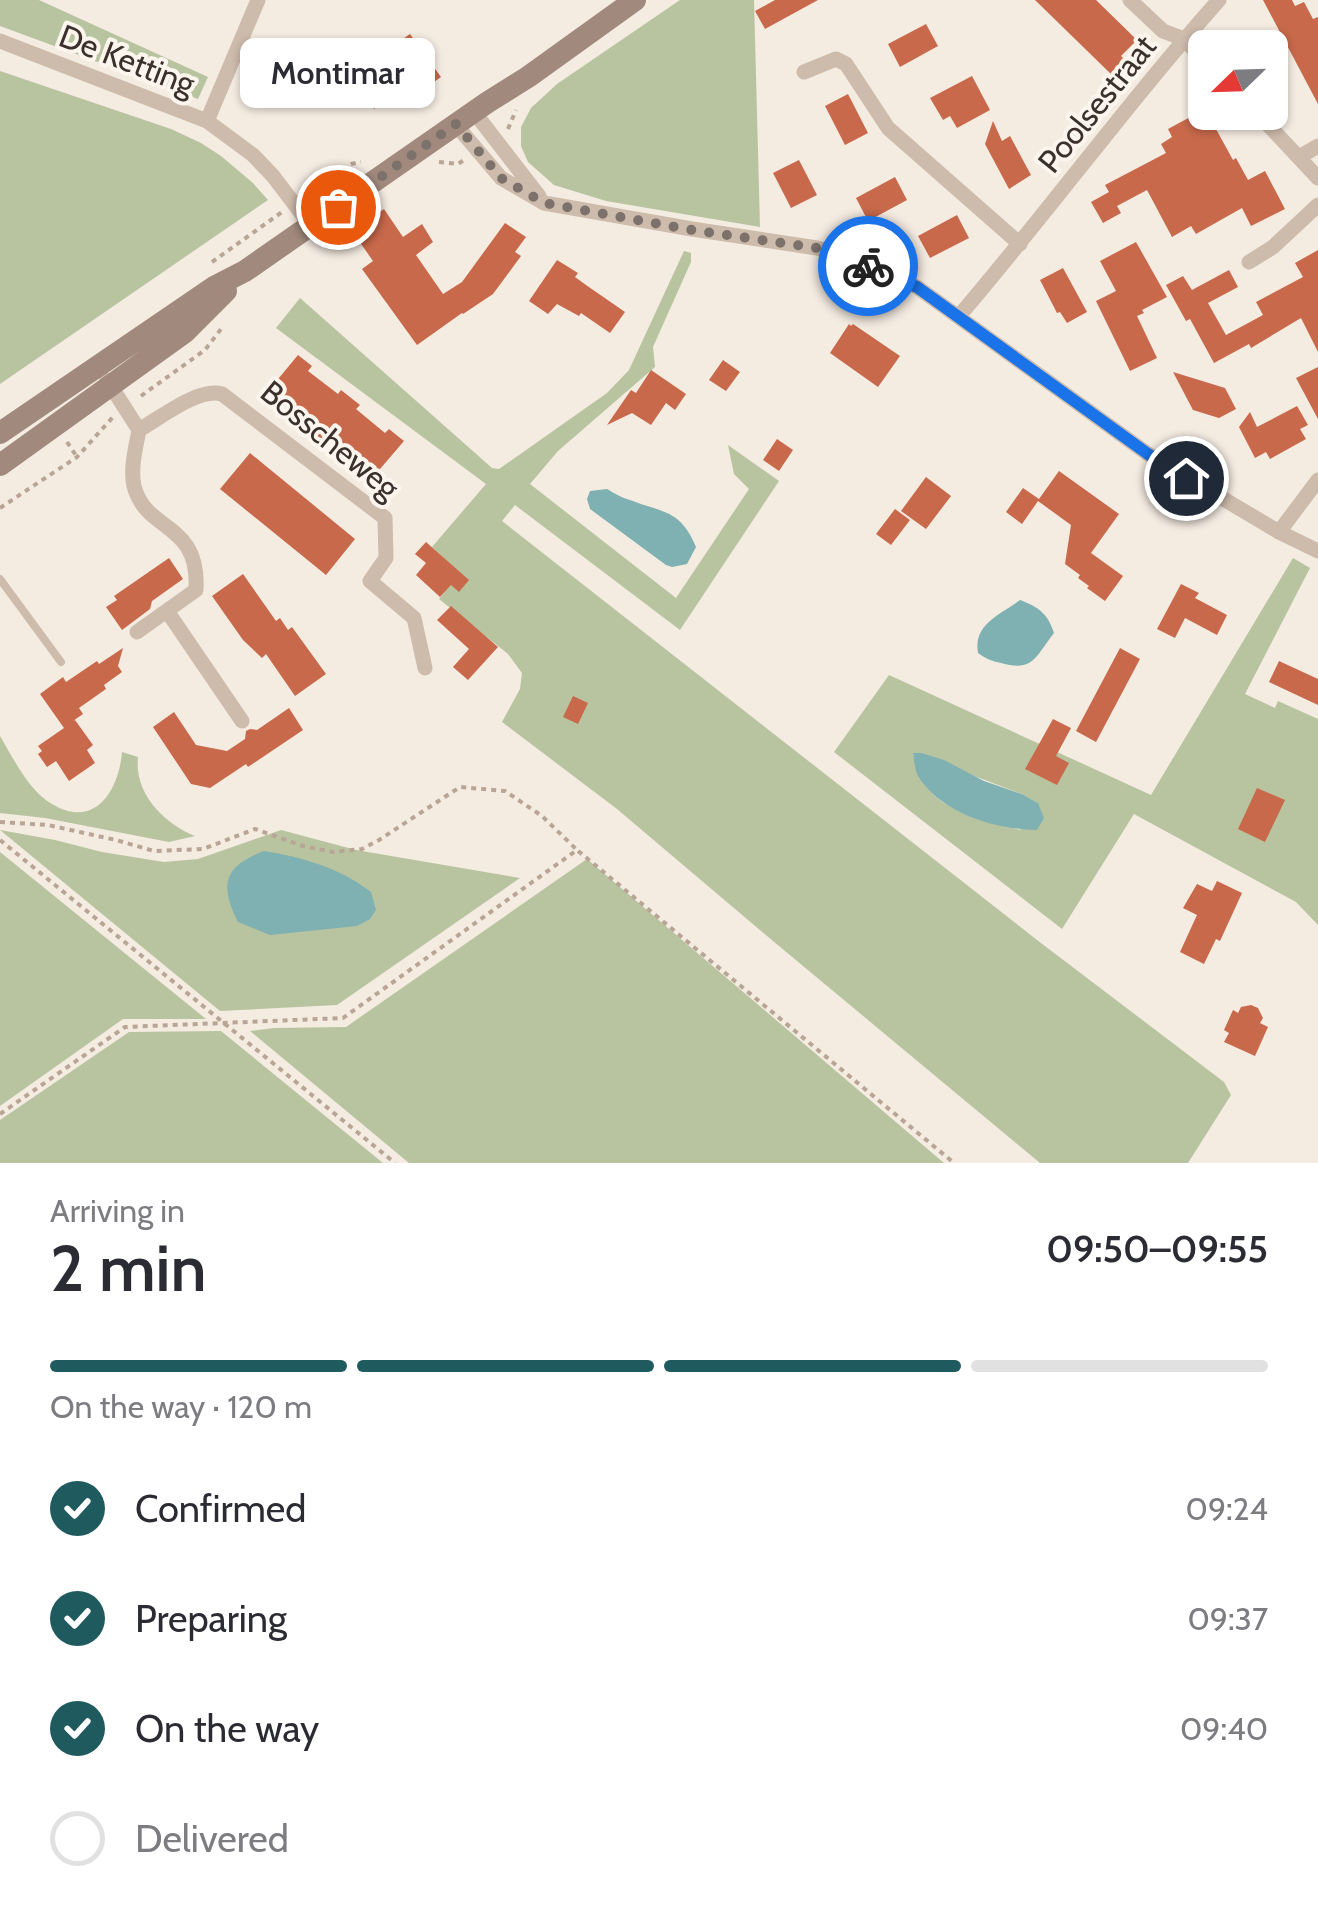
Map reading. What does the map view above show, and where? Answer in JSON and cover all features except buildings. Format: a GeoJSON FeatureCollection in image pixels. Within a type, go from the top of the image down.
{"type":"FeatureCollection","features":[{"type":"Feature","properties":{"kind":"main road"},"geometry":{"type":"LineString","coordinates":[[0,433],[186,332],[246,271],[635,0]]}},
{"type":"Feature","properties":{"kind":"main road"},"geometry":{"type":"LineString","coordinates":[[0,464],[104,377]]}},
{"type":"Feature","properties":{"kind":"street"},"geometry":{"type":"LineString","coordinates":[[207,121],[258,0]]}},
{"type":"Feature","properties":{"kind":"street"},"geometry":{"type":"LineString","coordinates":[[1130,0],[1163,31],[1188,44]]}},
{"type":"Feature","properties":{"kind":"street","name":"Poolsestraat"},"geometry":{"type":"LineString","coordinates":[[959,316],[1219,0]]}},
{"type":"Feature","properties":{"kind":"street","name":"De Ketting"},"geometry":{"type":"LineString","coordinates":[[0,41],[207,121],[263,166],[311,226]]}},
{"type":"Feature","properties":{"kind":"street"},"geometry":{"type":"LineString","coordinates":[[804,72],[836,59],[846,64],[888,128],[1020,244]]}},
{"type":"Feature","properties":{"kind":"street"},"geometry":{"type":"LineString","coordinates":[[465,118],[501,178],[544,203],[817,248],[846,256],[917,287],[1148,454],[1318,551]]}},
{"type":"Feature","properties":{"kind":"street"},"geometry":{"type":"LineString","coordinates":[[1273,130],[1318,178]]}},
{"type":"Feature","properties":{"kind":"street"},"geometry":{"type":"LineString","coordinates":[[1299,157],[1318,146]]}},
{"type":"Feature","properties":{"kind":"street"},"geometry":{"type":"LineString","coordinates":[[1249,262],[1274,247],[1318,205]]}},
{"type":"Feature","properties":{"kind":"street"},"geometry":{"type":"LineString","coordinates":[[104,377],[138,430],[133,484],[139,498],[190,548],[197,569],[196,590],[137,632]]}},
{"type":"Feature","properties":{"kind":"street","name":"Bosscheweg"},"geometry":{"type":"LineString","coordinates":[[138,430],[199,396],[211,391],[222,394],[385,518],[386,558],[370,581],[414,618],[425,668]]}},
{"type":"Feature","properties":{"kind":"street"},"geometry":{"type":"LineString","coordinates":[[1279,532],[1318,480]]}},
{"type":"Feature","properties":{"kind":"street"},"geometry":{"type":"LineString","coordinates":[[167,611],[242,721]]}},
{"type":"Feature","properties":{"kind":"lane"},"geometry":{"type":"LineString","coordinates":[[0,579],[62,662]]}},
{"type":"Feature","properties":{"kind":"path"},"geometry":{"type":"LineString","coordinates":[[0,508],[77,457]]}},
{"type":"Feature","properties":{"kind":"path"},"geometry":{"type":"LineString","coordinates":[[0,822],[48,825],[154,850],[202,849],[256,829],[332,852],[362,848],[379,840],[460,787],[505,791],[542,816],[954,1163]]}},
{"type":"Feature","properties":{"kind":"path"},"geometry":{"type":"LineString","coordinates":[[0,840],[395,1163]]}},
{"type":"Feature","properties":{"kind":"path"},"geometry":{"type":"LineString","coordinates":[[0,1114],[125,1027],[343,1018],[578,850]]}},
{"type":"Feature","properties":{"kind":"green space"},"geometry":{"type":"Polygon","coordinates":[[[0,0],[39,0],[208,77],[198,99],[0,26],[0,0]]]}},
{"type":"Feature","properties":{"kind":"green space"},"geometry":{"type":"Polygon","coordinates":[[[680,0],[754,0],[760,227],[606,201],[554,185],[528,162],[521,146],[521,127],[531,108],[557,84],[680,0]]]}},
{"type":"Feature","properties":{"kind":"green space"},"geometry":{"type":"Polygon","coordinates":[[[0,71],[171,129],[201,143],[253,183],[268,200],[0,384],[0,71]]]}},
{"type":"Feature","properties":{"kind":"green space"},"geometry":{"type":"Polygon","coordinates":[[[684,251],[691,253],[691,262],[653,347],[655,367],[558,451],[530,484],[676,598],[749,489],[734,474],[728,445],[779,481],[680,630],[515,505],[502,521],[1224,1082],[1231,1095],[1188,1163],[1040,1163],[617,809],[502,722],[520,689],[522,673],[508,654],[439,599],[460,573],[432,547],[486,484],[276,328],[300,298],[492,468],[499,469],[607,393],[629,370],[684,251]]]}},
{"type":"Feature","properties":{"kind":"green space"},"geometry":{"type":"Polygon","coordinates":[[[1293,558],[1310,568],[1245,694],[1275,708],[1278,701],[1318,719],[1318,925],[1296,902],[1134,814],[1062,929],[834,752],[889,675],[1151,795],[1293,558]],[[913,753],[927,787],[939,799],[968,815],[1020,830],[1038,803],[913,753]]]}},
{"type":"Feature","properties":{"kind":"green space"},"geometry":{"type":"Polygon","coordinates":[[[0,736],[36,791],[67,811],[81,812],[102,802],[116,780],[122,752],[138,757],[141,783],[153,806],[195,836],[169,842],[0,813],[0,736]]]}},
{"type":"Feature","properties":{"kind":"green space"},"geometry":{"type":"Polygon","coordinates":[[[0,830],[164,862],[198,859],[281,830],[356,850],[520,878],[337,1005],[220,1011],[0,830]]]}},
{"type":"Feature","properties":{"kind":"green space"},"geometry":{"type":"Polygon","coordinates":[[[0,852],[206,1019],[123,1019],[0,1106],[0,852]]]}},
{"type":"Feature","properties":{"kind":"green space"},"geometry":{"type":"Polygon","coordinates":[[[587,859],[944,1163],[409,1163],[250,1031],[346,1027],[587,859]]]}},
{"type":"Feature","properties":{"kind":"green space"},"geometry":{"type":"Polygon","coordinates":[[[221,1031],[383,1163],[0,1163],[0,1120],[129,1032],[221,1031]]]}},
{"type":"Feature","properties":{"kind":"water"},"geometry":{"type":"Polygon","coordinates":[[[607,489],[684,525],[696,547],[687,564],[666,565],[590,509],[590,491],[607,489]]]}},
{"type":"Feature","properties":{"kind":"water"},"geometry":{"type":"Polygon","coordinates":[[[1020,600],[1042,612],[1054,633],[1038,655],[1027,664],[1012,665],[978,653],[984,627],[1020,600]]]}},
{"type":"Feature","properties":{"kind":"water"},"geometry":{"type":"Polygon","coordinates":[[[913,753],[944,760],[984,781],[1022,794],[1038,803],[1044,818],[1037,830],[1005,827],[971,817],[928,789],[918,776],[913,753]]]}},
{"type":"Feature","properties":{"kind":"water"},"geometry":{"type":"Polygon","coordinates":[[[264,851],[306,860],[347,876],[371,892],[376,910],[370,919],[357,926],[270,935],[238,922],[228,897],[229,878],[240,863],[264,851]]]}},
{"type":"Feature","properties":{"kind":"way so far"},"geometry":{"type":"LineString","coordinates":[[338,207],[456,124],[501,178],[544,203],[817,248],[868,266]]}},
{"type":"Feature","properties":{"kind":"place","name":"Montimar"},"geometry":{"type":"Point","coordinates":[338,207]}},
{"type":"Feature","properties":{"kind":"route"},"geometry":{"type":"LineString","coordinates":[[868,266],[917,287],[1186,478]]}}]}
